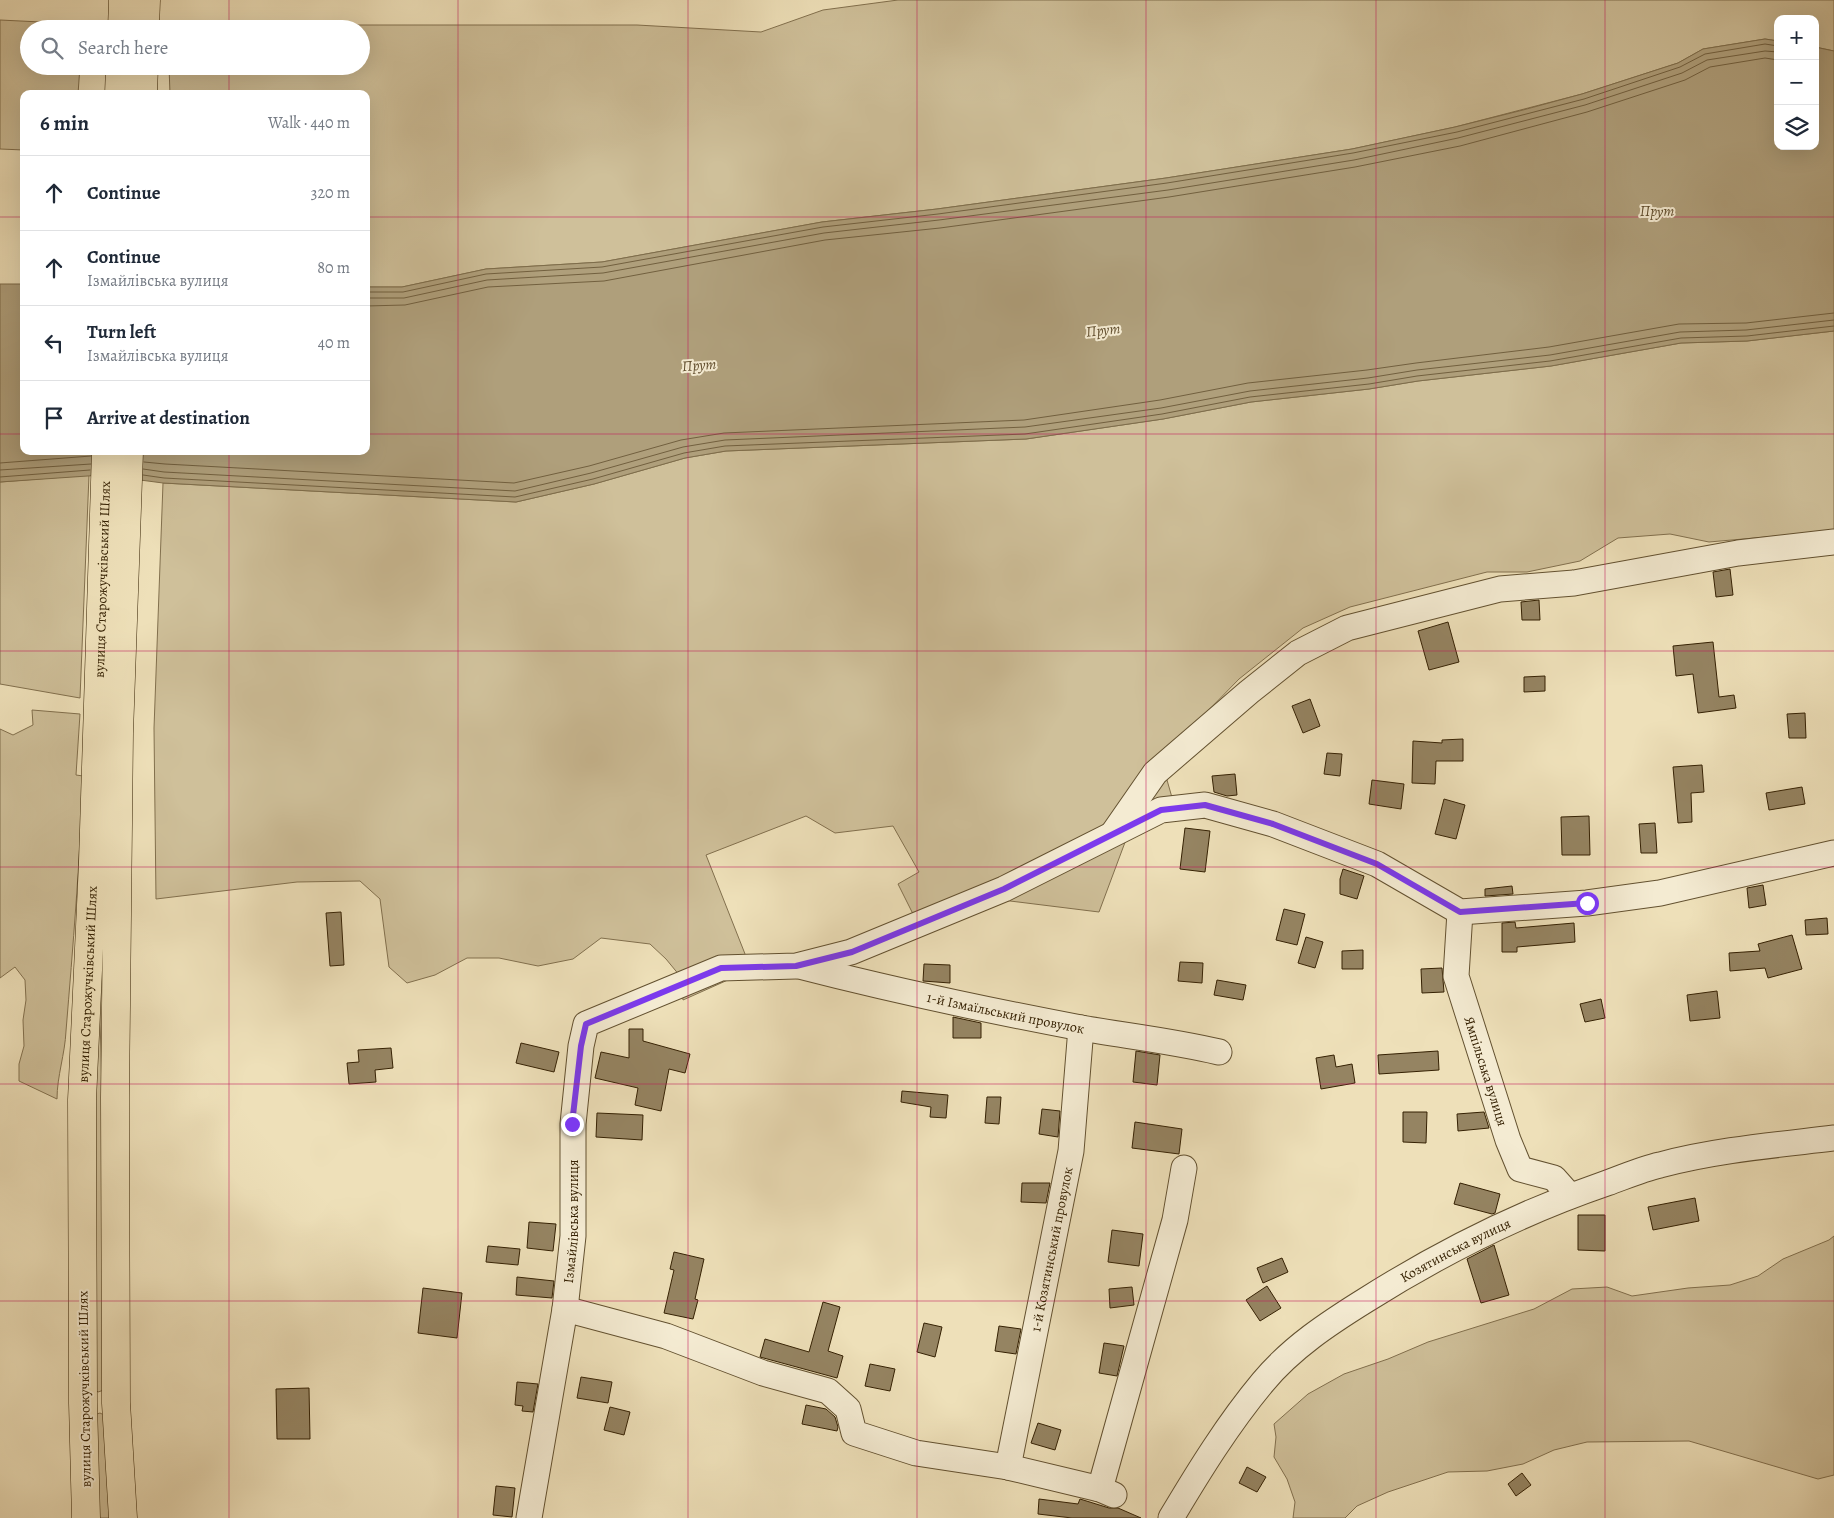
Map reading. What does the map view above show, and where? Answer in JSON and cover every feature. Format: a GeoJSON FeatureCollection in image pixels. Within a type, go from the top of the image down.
{"type":"FeatureCollection","features":[{"type":"Feature","properties":{"kind":"main road"},"geometry":{"type":"LineString","coordinates":[[122,20],[123,0]]}},
{"type":"Feature","properties":{"kind":"main road"},"geometry":{"type":"LineString","coordinates":[[145,20],[146,0]]}},
{"type":"Feature","properties":{"kind":"main road"},"geometry":{"type":"LineString","coordinates":[[119,90],[120,75]]}},
{"type":"Feature","properties":{"kind":"main road"},"geometry":{"type":"LineString","coordinates":[[143,90],[144,75]]}},
{"type":"Feature","properties":{"kind":"main road","name":"вулиця Старожучківський Шлях"},"geometry":{"type":"LineString","coordinates":[[106,455],[108,727],[115,1098],[116,1403],[123,1518]]}},
{"type":"Feature","properties":{"kind":"main road","name":"вулиця Старожучківський Шлях"},"geometry":{"type":"LineString","coordinates":[[86,1518],[83,1403],[82,1100],[93,862],[108,727],[129,455]]}},
{"type":"Feature","properties":{"kind":"main road"},"geometry":{"type":"LineString","coordinates":[[83,1403],[116,1403]]}},
{"type":"Feature","properties":{"kind":"street"},"geometry":{"type":"LineString","coordinates":[[1113,834],[1155,773],[1249,692],[1298,654],[1347,628],[1500,589],[1574,583],[1738,553],[1834,542]]}},
{"type":"Feature","properties":{"kind":"street"},"geometry":{"type":"LineString","coordinates":[[796,966],[852,952],[1004,889],[1161,810],[1205,805],[1273,824],[1377,864],[1460,912],[1587,903],[1660,893],[1834,853]]}},
{"type":"Feature","properties":{"kind":"street","name":"Ямпільська вулиця"},"geometry":{"type":"LineString","coordinates":[[1460,912],[1456,976],[1508,1140],[1520,1169],[1554,1178],[1570,1196]]}},
{"type":"Feature","properties":{"kind":"street","name":"1-й Ізмаїльський провулок"},"geometry":{"type":"LineString","coordinates":[[796,966],[886,988],[1081,1028],[1190,1045],[1219,1052]]}},
{"type":"Feature","properties":{"kind":"street","name":"Ізмайлівська вулиця"},"geometry":{"type":"LineString","coordinates":[[529,1518],[565,1309],[572,1236],[572,1124],[581,1046],[586,1024],[721,968],[796,966]]}},
{"type":"Feature","properties":{"kind":"street","name":"1-й Козятинський провулок"},"geometry":{"type":"LineString","coordinates":[[1008,1467],[1071,1151],[1081,1028]]}},
{"type":"Feature","properties":{"kind":"street","name":"Козятинська вулиця"},"geometry":{"type":"LineString","coordinates":[[1171,1518],[1214,1447],[1264,1381],[1301,1344],[1413,1270],[1473,1238],[1570,1196],[1659,1165],[1735,1150],[1834,1138]]}},
{"type":"Feature","properties":{"kind":"street"},"geometry":{"type":"LineString","coordinates":[[565,1309],[666,1336],[763,1373],[828,1391],[848,1409],[854,1434],[916,1454],[1008,1467],[1107,1492],[1175,1220],[1184,1168]]}},
{"type":"Feature","properties":{"kind":"shaded area"},"geometry":{"type":"Polygon","coordinates":[[[898,0],[1834,0],[1834,51],[1819,48],[1819,15],[1774,15],[1774,40],[1765,39],[1703,49],[1678,63],[1582,94],[1455,127],[1352,149],[1166,178],[937,209],[822,222],[602,262],[486,269],[402,287],[370,287],[370,90],[170,90],[169,75],[370,75],[370,25],[637,25],[761,32],[823,10],[898,0]]]}},
{"type":"Feature","properties":{"kind":"shaded area"},"geometry":{"type":"Polygon","coordinates":[[[0,20],[20,21],[20,75],[79,75],[78,90],[20,90],[20,150],[0,149],[0,20]]]}},
{"type":"Feature","properties":{"kind":"shaded area"},"geometry":{"type":"Polygon","coordinates":[[[1834,331],[1834,531],[1709,542],[1670,534],[1618,538],[1580,561],[1527,572],[1487,572],[1350,607],[1303,628],[1239,679],[1161,759],[1177,815],[1127,837],[1099,912],[1002,900],[822,976],[739,975],[683,1000],[680,976],[650,944],[601,938],[573,959],[538,966],[499,958],[467,958],[435,975],[407,983],[389,967],[380,899],[360,881],[297,882],[156,899],[154,728],[163,483],[516,502],[594,484],[685,458],[726,451],[1026,439],[1163,419],[1251,402],[1551,366],[1681,343],[1747,341],[1834,331]],[[806,816],[706,855],[747,959],[837,952],[915,918],[898,884],[919,872],[893,826],[835,833],[806,816]]]}},
{"type":"Feature","properties":{"kind":"shaded area"},"geometry":{"type":"Polygon","coordinates":[[[89,475],[80,698],[0,684],[0,482],[89,475]]]}},
{"type":"Feature","properties":{"kind":"shaded area"},"geometry":{"type":"Polygon","coordinates":[[[32,710],[80,714],[76,775],[83,776],[80,840],[65,1040],[57,1099],[19,1081],[19,1064],[24,1046],[25,980],[15,967],[0,978],[0,729],[13,735],[33,725],[32,710]]]}},
{"type":"Feature","properties":{"kind":"shaded area"},"geometry":{"type":"Polygon","coordinates":[[[96,870],[110,1388],[98,1392],[88,1385],[96,870]]]}},
{"type":"Feature","properties":{"kind":"shaded area"},"geometry":{"type":"Polygon","coordinates":[[[1834,1236],[1834,1475],[1818,1479],[1689,1441],[1587,1442],[1554,1450],[1523,1464],[1487,1471],[1448,1472],[1388,1492],[1357,1506],[1345,1518],[1293,1518],[1295,1502],[1287,1479],[1274,1457],[1276,1437],[1274,1424],[1308,1394],[1344,1374],[1388,1359],[1428,1342],[1534,1309],[1572,1289],[1607,1287],[1632,1296],[1688,1288],[1730,1285],[1758,1276],[1783,1259],[1829,1240],[1834,1236]]]}},
{"type":"Feature","properties":{"kind":"shaded area"},"geometry":{"type":"Polygon","coordinates":[[[100,1413],[110,1418],[117,1518],[96,1518],[90,1416],[100,1413]]]}},
{"type":"Feature","properties":{"kind":"water","name":"Прут"},"geometry":{"type":"Polygon","coordinates":[[[1765,39],[1774,40],[1774,150],[1819,150],[1819,48],[1834,51],[1834,331],[1747,341],[1681,343],[1551,366],[1251,402],[1163,419],[1026,439],[726,451],[685,458],[594,484],[516,502],[163,483],[102,475],[0,482],[0,284],[20,284],[20,455],[370,455],[370,287],[402,287],[486,269],[602,262],[822,222],[937,209],[1166,178],[1352,149],[1523,110],[1582,94],[1678,63],[1703,49],[1765,39]]]}},
{"type":"Feature","properties":{"kind":"building"},"geometry":{"type":"Polygon","coordinates":[[[1730,569],[1733,595],[1716,597],[1713,572],[1730,569]]]}},
{"type":"Feature","properties":{"kind":"building"},"geometry":{"type":"Polygon","coordinates":[[[1539,600],[1540,620],[1522,620],[1521,602],[1539,600]]]}},
{"type":"Feature","properties":{"kind":"building"},"geometry":{"type":"Polygon","coordinates":[[[1448,622],[1459,662],[1429,670],[1418,631],[1448,622]]]}},
{"type":"Feature","properties":{"kind":"building"},"geometry":{"type":"Polygon","coordinates":[[[1713,642],[1719,697],[1734,695],[1736,708],[1698,713],[1693,674],[1676,676],[1673,646],[1713,642]]]}},
{"type":"Feature","properties":{"kind":"building"},"geometry":{"type":"Polygon","coordinates":[[[1545,676],[1545,691],[1524,692],[1524,677],[1545,676]]]}},
{"type":"Feature","properties":{"kind":"building"},"geometry":{"type":"Polygon","coordinates":[[[1310,699],[1320,726],[1303,733],[1292,706],[1310,699]]]}},
{"type":"Feature","properties":{"kind":"building"},"geometry":{"type":"Polygon","coordinates":[[[1805,713],[1806,738],[1789,738],[1787,714],[1805,713]]]}},
{"type":"Feature","properties":{"kind":"building"},"geometry":{"type":"Polygon","coordinates":[[[1463,739],[1463,761],[1436,761],[1435,784],[1412,783],[1413,741],[1442,743],[1442,740],[1463,739]]]}},
{"type":"Feature","properties":{"kind":"building"},"geometry":{"type":"Polygon","coordinates":[[[1327,753],[1342,754],[1340,776],[1324,774],[1327,753]]]}},
{"type":"Feature","properties":{"kind":"building"},"geometry":{"type":"Polygon","coordinates":[[[1702,765],[1704,792],[1691,793],[1692,822],[1678,823],[1673,767],[1702,765]]]}},
{"type":"Feature","properties":{"kind":"building"},"geometry":{"type":"Polygon","coordinates":[[[1235,774],[1237,795],[1227,796],[1214,792],[1212,776],[1235,774]]]}},
{"type":"Feature","properties":{"kind":"building"},"geometry":{"type":"Polygon","coordinates":[[[1372,780],[1404,784],[1401,809],[1369,804],[1372,780]]]}},
{"type":"Feature","properties":{"kind":"building"},"geometry":{"type":"Polygon","coordinates":[[[1802,787],[1805,804],[1769,810],[1766,793],[1802,787]]]}},
{"type":"Feature","properties":{"kind":"building"},"geometry":{"type":"Polygon","coordinates":[[[1444,799],[1465,805],[1456,839],[1435,834],[1444,799]]]}},
{"type":"Feature","properties":{"kind":"building"},"geometry":{"type":"Polygon","coordinates":[[[1589,816],[1590,855],[1562,855],[1561,817],[1589,816]]]}},
{"type":"Feature","properties":{"kind":"building"},"geometry":{"type":"Polygon","coordinates":[[[1655,823],[1657,853],[1641,853],[1639,824],[1655,823]]]}},
{"type":"Feature","properties":{"kind":"building"},"geometry":{"type":"Polygon","coordinates":[[[1185,828],[1210,831],[1205,872],[1180,869],[1185,828]]]}},
{"type":"Feature","properties":{"kind":"building"},"geometry":{"type":"Polygon","coordinates":[[[1343,869],[1364,876],[1357,899],[1340,894],[1340,879],[1343,869]]]}},
{"type":"Feature","properties":{"kind":"building"},"geometry":{"type":"Polygon","coordinates":[[[1763,885],[1766,905],[1749,908],[1747,888],[1763,885]]]}},
{"type":"Feature","properties":{"kind":"building"},"geometry":{"type":"Polygon","coordinates":[[[1512,886],[1513,894],[1485,896],[1485,889],[1512,886]]]}},
{"type":"Feature","properties":{"kind":"building"},"geometry":{"type":"Polygon","coordinates":[[[1284,909],[1305,914],[1297,945],[1276,940],[1284,909]]]}},
{"type":"Feature","properties":{"kind":"building"},"geometry":{"type":"Polygon","coordinates":[[[341,912],[344,965],[330,966],[326,913],[341,912]]]}},
{"type":"Feature","properties":{"kind":"building"},"geometry":{"type":"Polygon","coordinates":[[[1827,918],[1828,934],[1806,935],[1805,920],[1827,918]]]}},
{"type":"Feature","properties":{"kind":"building"},"geometry":{"type":"Polygon","coordinates":[[[1515,922],[1516,928],[1574,923],[1575,942],[1517,947],[1517,952],[1502,952],[1502,923],[1515,922]]]}},
{"type":"Feature","properties":{"kind":"building"},"geometry":{"type":"Polygon","coordinates":[[[1792,935],[1802,969],[1768,978],[1765,968],[1730,971],[1729,953],[1760,951],[1758,944],[1792,935]]]}},
{"type":"Feature","properties":{"kind":"building"},"geometry":{"type":"Polygon","coordinates":[[[1306,937],[1323,942],[1315,968],[1298,963],[1306,937]]]}},
{"type":"Feature","properties":{"kind":"building"},"geometry":{"type":"Polygon","coordinates":[[[1363,950],[1363,969],[1342,969],[1342,951],[1363,950]]]}},
{"type":"Feature","properties":{"kind":"building"},"geometry":{"type":"Polygon","coordinates":[[[1180,962],[1203,963],[1202,983],[1178,981],[1180,962]]]}},
{"type":"Feature","properties":{"kind":"building"},"geometry":{"type":"Polygon","coordinates":[[[924,964],[950,965],[950,983],[923,981],[924,964]]]}},
{"type":"Feature","properties":{"kind":"building"},"geometry":{"type":"Polygon","coordinates":[[[1442,968],[1444,992],[1422,993],[1421,969],[1442,968]]]}},
{"type":"Feature","properties":{"kind":"building"},"geometry":{"type":"Polygon","coordinates":[[[1217,980],[1246,985],[1243,1000],[1214,995],[1217,980]]]}},
{"type":"Feature","properties":{"kind":"building"},"geometry":{"type":"Polygon","coordinates":[[[1717,991],[1720,1018],[1690,1021],[1687,995],[1717,991]]]}},
{"type":"Feature","properties":{"kind":"building"},"geometry":{"type":"Polygon","coordinates":[[[1601,999],[1605,1018],[1585,1022],[1580,1004],[1601,999]]]}},
{"type":"Feature","properties":{"kind":"building"},"geometry":{"type":"Polygon","coordinates":[[[953,1017],[981,1023],[981,1038],[953,1038],[953,1017]]]}},
{"type":"Feature","properties":{"kind":"building"},"geometry":{"type":"Polygon","coordinates":[[[629,1029],[643,1029],[643,1041],[690,1054],[685,1073],[669,1069],[661,1111],[635,1105],[638,1088],[595,1078],[601,1052],[629,1058],[629,1029]]]}},
{"type":"Feature","properties":{"kind":"building"},"geometry":{"type":"Polygon","coordinates":[[[521,1043],[559,1052],[554,1072],[516,1063],[521,1043]]]}},
{"type":"Feature","properties":{"kind":"building"},"geometry":{"type":"Polygon","coordinates":[[[391,1048],[393,1068],[375,1070],[376,1082],[349,1084],[347,1063],[359,1062],[358,1050],[391,1048]]]}},
{"type":"Feature","properties":{"kind":"building"},"geometry":{"type":"Polygon","coordinates":[[[1136,1051],[1160,1055],[1157,1085],[1133,1082],[1136,1051]]]}},
{"type":"Feature","properties":{"kind":"building"},"geometry":{"type":"Polygon","coordinates":[[[1438,1051],[1439,1070],[1379,1074],[1378,1055],[1438,1051]]]}},
{"type":"Feature","properties":{"kind":"building"},"geometry":{"type":"Polygon","coordinates":[[[1334,1055],[1336,1067],[1352,1064],[1355,1083],[1321,1089],[1316,1058],[1334,1055]]]}},
{"type":"Feature","properties":{"kind":"building"},"geometry":{"type":"Polygon","coordinates":[[[902,1091],[948,1095],[946,1118],[930,1117],[931,1107],[901,1102],[902,1091]]]}},
{"type":"Feature","properties":{"kind":"building"},"geometry":{"type":"Polygon","coordinates":[[[987,1097],[1001,1097],[999,1124],[985,1123],[987,1097]]]}},
{"type":"Feature","properties":{"kind":"building"},"geometry":{"type":"Polygon","coordinates":[[[1042,1109],[1060,1111],[1058,1137],[1039,1134],[1042,1109]]]}},
{"type":"Feature","properties":{"kind":"building"},"geometry":{"type":"Polygon","coordinates":[[[1403,1112],[1427,1112],[1426,1143],[1403,1142],[1403,1112]]]}},
{"type":"Feature","properties":{"kind":"building"},"geometry":{"type":"Polygon","coordinates":[[[1484,1112],[1489,1128],[1458,1131],[1457,1114],[1484,1112]]]}},
{"type":"Feature","properties":{"kind":"building"},"geometry":{"type":"Polygon","coordinates":[[[597,1113],[643,1115],[642,1140],[596,1137],[597,1113]]]}},
{"type":"Feature","properties":{"kind":"building"},"geometry":{"type":"Polygon","coordinates":[[[1135,1122],[1182,1129],[1179,1154],[1132,1148],[1135,1122]]]}},
{"type":"Feature","properties":{"kind":"building"},"geometry":{"type":"Polygon","coordinates":[[[1022,1183],[1050,1183],[1046,1203],[1021,1202],[1022,1183]]]}},
{"type":"Feature","properties":{"kind":"building"},"geometry":{"type":"Polygon","coordinates":[[[1460,1183],[1500,1194],[1495,1213],[1492,1214],[1454,1204],[1460,1183]]]}},
{"type":"Feature","properties":{"kind":"building"},"geometry":{"type":"Polygon","coordinates":[[[1695,1198],[1699,1221],[1653,1230],[1648,1207],[1695,1198]]]}},
{"type":"Feature","properties":{"kind":"building"},"geometry":{"type":"Polygon","coordinates":[[[1578,1215],[1605,1215],[1605,1251],[1578,1250],[1578,1215]]]}},
{"type":"Feature","properties":{"kind":"building"},"geometry":{"type":"Polygon","coordinates":[[[529,1222],[556,1224],[553,1251],[527,1248],[529,1222]]]}},
{"type":"Feature","properties":{"kind":"building"},"geometry":{"type":"Polygon","coordinates":[[[1112,1230],[1143,1234],[1139,1266],[1108,1262],[1112,1230]]]}},
{"type":"Feature","properties":{"kind":"building"},"geometry":{"type":"Polygon","coordinates":[[[1494,1245],[1509,1295],[1481,1303],[1467,1259],[1494,1245]]]}},
{"type":"Feature","properties":{"kind":"building"},"geometry":{"type":"Polygon","coordinates":[[[488,1246],[520,1249],[518,1265],[486,1262],[488,1246]]]}},
{"type":"Feature","properties":{"kind":"building"},"geometry":{"type":"Polygon","coordinates":[[[674,1252],[704,1259],[695,1299],[698,1300],[693,1319],[664,1313],[674,1270],[670,1269],[674,1252]]]}},
{"type":"Feature","properties":{"kind":"building"},"geometry":{"type":"Polygon","coordinates":[[[1282,1258],[1288,1272],[1263,1283],[1257,1268],[1282,1258]]]}},
{"type":"Feature","properties":{"kind":"building"},"geometry":{"type":"Polygon","coordinates":[[[517,1277],[554,1281],[552,1298],[516,1295],[517,1277]]]}},
{"type":"Feature","properties":{"kind":"building"},"geometry":{"type":"Polygon","coordinates":[[[1267,1286],[1281,1308],[1260,1321],[1246,1300],[1267,1286]]]}},
{"type":"Feature","properties":{"kind":"building"},"geometry":{"type":"Polygon","coordinates":[[[1132,1287],[1134,1305],[1110,1308],[1109,1289],[1132,1287]]]}},
{"type":"Feature","properties":{"kind":"building"},"geometry":{"type":"Polygon","coordinates":[[[423,1288],[462,1293],[457,1338],[418,1333],[423,1288]]]}},
{"type":"Feature","properties":{"kind":"building"},"geometry":{"type":"Polygon","coordinates":[[[823,1302],[840,1307],[828,1351],[843,1356],[837,1378],[760,1357],[765,1339],[809,1352],[823,1302]]]}},
{"type":"Feature","properties":{"kind":"building"},"geometry":{"type":"Polygon","coordinates":[[[924,1323],[942,1327],[935,1357],[917,1352],[924,1323]]]}},
{"type":"Feature","properties":{"kind":"building"},"geometry":{"type":"Polygon","coordinates":[[[999,1326],[1021,1329],[1016,1354],[995,1351],[999,1326]]]}},
{"type":"Feature","properties":{"kind":"building"},"geometry":{"type":"Polygon","coordinates":[[[1104,1343],[1124,1346],[1117,1376],[1099,1373],[1104,1343]]]}},
{"type":"Feature","properties":{"kind":"building"},"geometry":{"type":"Polygon","coordinates":[[[870,1364],[895,1369],[890,1391],[865,1386],[870,1364]]]}},
{"type":"Feature","properties":{"kind":"building"},"geometry":{"type":"Polygon","coordinates":[[[581,1377],[612,1382],[608,1403],[577,1398],[581,1377]]]}},
{"type":"Feature","properties":{"kind":"building"},"geometry":{"type":"Polygon","coordinates":[[[517,1382],[538,1384],[533,1412],[522,1411],[523,1406],[515,1405],[517,1382]]]}},
{"type":"Feature","properties":{"kind":"building"},"geometry":{"type":"Polygon","coordinates":[[[309,1388],[310,1439],[277,1439],[276,1389],[309,1388]]]}},
{"type":"Feature","properties":{"kind":"building"},"geometry":{"type":"Polygon","coordinates":[[[806,1405],[826,1409],[835,1417],[838,1427],[837,1431],[802,1424],[806,1405]]]}},
{"type":"Feature","properties":{"kind":"building"},"geometry":{"type":"Polygon","coordinates":[[[610,1407],[630,1412],[624,1435],[604,1430],[610,1407]]]}},
{"type":"Feature","properties":{"kind":"building"},"geometry":{"type":"Polygon","coordinates":[[[1038,1423],[1061,1430],[1055,1450],[1031,1443],[1038,1423]]]}},
{"type":"Feature","properties":{"kind":"building"},"geometry":{"type":"Polygon","coordinates":[[[1247,1467],[1266,1477],[1257,1492],[1239,1483],[1247,1467]]]}},
{"type":"Feature","properties":{"kind":"building"},"geometry":{"type":"Polygon","coordinates":[[[1522,1473],[1531,1485],[1516,1496],[1508,1484],[1522,1473]]]}},
{"type":"Feature","properties":{"kind":"building"},"geometry":{"type":"Polygon","coordinates":[[[496,1486],[515,1488],[512,1517],[493,1515],[496,1486]]]}},
{"type":"Feature","properties":{"kind":"building"},"geometry":{"type":"Polygon","coordinates":[[[1039,1499],[1078,1504],[1080,1499],[1109,1508],[1118,1508],[1141,1518],[1072,1518],[1038,1514],[1039,1499]]]}},
{"type":"Feature","properties":{"kind":"route"},"geometry":{"type":"LineString","coordinates":[[572,1124],[581,1046],[586,1024],[721,968],[796,966],[852,952],[1004,889],[1161,810],[1205,805],[1273,824],[1377,864],[1460,912],[1587,903]]}}]}
